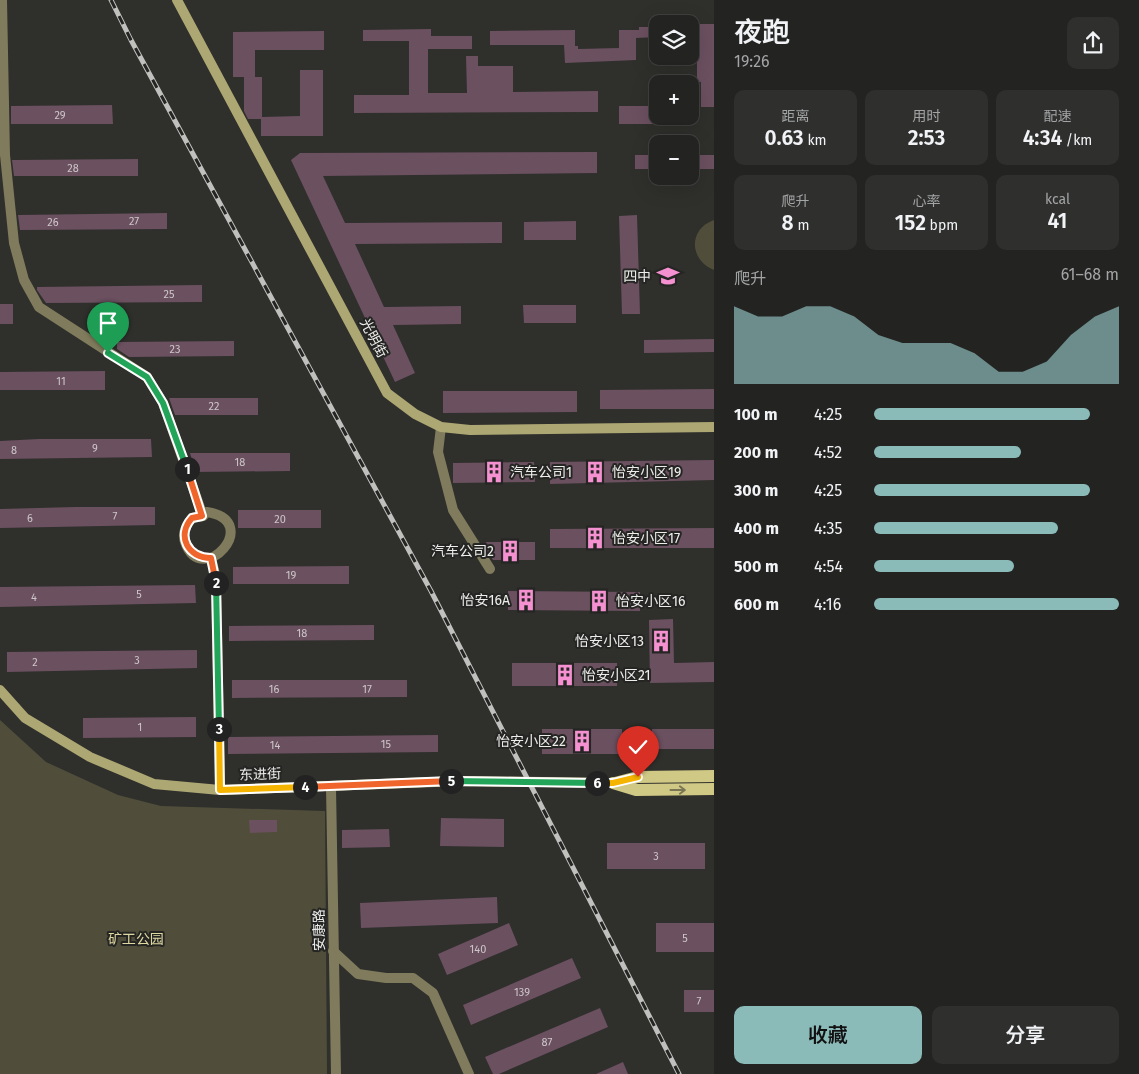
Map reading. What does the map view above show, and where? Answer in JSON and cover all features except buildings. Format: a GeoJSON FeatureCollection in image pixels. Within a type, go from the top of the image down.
{"type":"FeatureCollection","features":[{"type":"Feature","properties":{"kind":"main road","name":"光明街"},"geometry":{"type":"LineString","coordinates":[[177,0],[387,393],[414,414],[441,427],[470,430],[714,427]]}},
{"type":"Feature","properties":{"kind":"main road","name":"东进街"},"geometry":{"type":"LineString","coordinates":[[0,690],[24,718],[90,757],[154,784],[220,790],[461,781],[613,783]]}},
{"type":"Feature","properties":{"kind":"main road"},"geometry":{"type":"LineString","coordinates":[[613,783],[638,777],[714,776]]}},
{"type":"Feature","properties":{"kind":"main road"},"geometry":{"type":"LineString","coordinates":[[613,783],[636,790],[714,790]]}},
{"type":"Feature","properties":{"kind":"street"},"geometry":{"type":"LineString","coordinates":[[2,0],[5,155],[14,243],[24,280],[39,307],[147,377],[168,418],[202,516]]}},
{"type":"Feature","properties":{"kind":"street"},"geometry":{"type":"LineString","coordinates":[[441,427],[438,452],[452,510],[490,569]]}},
{"type":"Feature","properties":{"kind":"street"},"geometry":{"type":"LineString","coordinates":[[207,512],[221,517],[230,530],[228,545],[224,551],[211,558],[197,556],[186,546],[184,539],[187,523],[192,518],[202,516],[207,512]]}},
{"type":"Feature","properties":{"kind":"street"},"geometry":{"type":"LineString","coordinates":[[211,558],[216,578],[220,790]]}},
{"type":"Feature","properties":{"kind":"street","name":"安康路"},"geometry":{"type":"LineString","coordinates":[[331,786],[336,1074]]}},
{"type":"Feature","properties":{"kind":"street"},"geometry":{"type":"LineString","coordinates":[[333,951],[358,974],[386,978],[413,978],[433,993],[469,1074]]}},
{"type":"Feature","properties":{"kind":"green space"},"geometry":{"type":"Polygon","coordinates":[[[714,220],[714,270],[700,259],[695,245],[696,237],[700,230],[714,220]]]}},
{"type":"Feature","properties":{"kind":"green space","name":"矿工公园"},"geometry":{"type":"Polygon","coordinates":[[[0,720],[46,762],[118,795],[161,806],[325,811],[327,1074],[0,1074],[0,720]]]}},
{"type":"Feature","properties":{"kind":"railway"},"geometry":{"type":"LineString","coordinates":[[111,0],[431,591],[679,1074]]}},
{"type":"Feature","properties":{"kind":"place","name":"四中"},"geometry":{"type":"Point","coordinates":[668,276]}},
{"type":"Feature","properties":{"kind":"place","name":"汽车公司1"},"geometry":{"type":"Point","coordinates":[494,472]}},
{"type":"Feature","properties":{"kind":"place","name":"怡安小区19"},"geometry":{"type":"Point","coordinates":[595,472]}},
{"type":"Feature","properties":{"kind":"place","name":"怡安小区17"},"geometry":{"type":"Point","coordinates":[595,538]}},
{"type":"Feature","properties":{"kind":"place","name":"汽车公司2"},"geometry":{"type":"Point","coordinates":[510,551]}},
{"type":"Feature","properties":{"kind":"place","name":"怡安16A"},"geometry":{"type":"Point","coordinates":[526,600]}},
{"type":"Feature","properties":{"kind":"place","name":"怡安小区16"},"geometry":{"type":"Point","coordinates":[599,601]}},
{"type":"Feature","properties":{"kind":"place","name":"怡安小区13"},"geometry":{"type":"Point","coordinates":[661,641]}},
{"type":"Feature","properties":{"kind":"place","name":"怡安小区21"},"geometry":{"type":"Point","coordinates":[565,675]}},
{"type":"Feature","properties":{"kind":"place","name":"怡安小区22"},"geometry":{"type":"Point","coordinates":[582,741]}},
{"type":"Feature","properties":{"kind":"route"},"geometry":{"type":"LineString","coordinates":[[108,353],[147,377],[163,403],[202,516],[192,518],[187,523],[184,539],[186,546],[197,556],[211,558],[216,578],[220,790],[461,781],[613,783],[638,777]]}}]}
